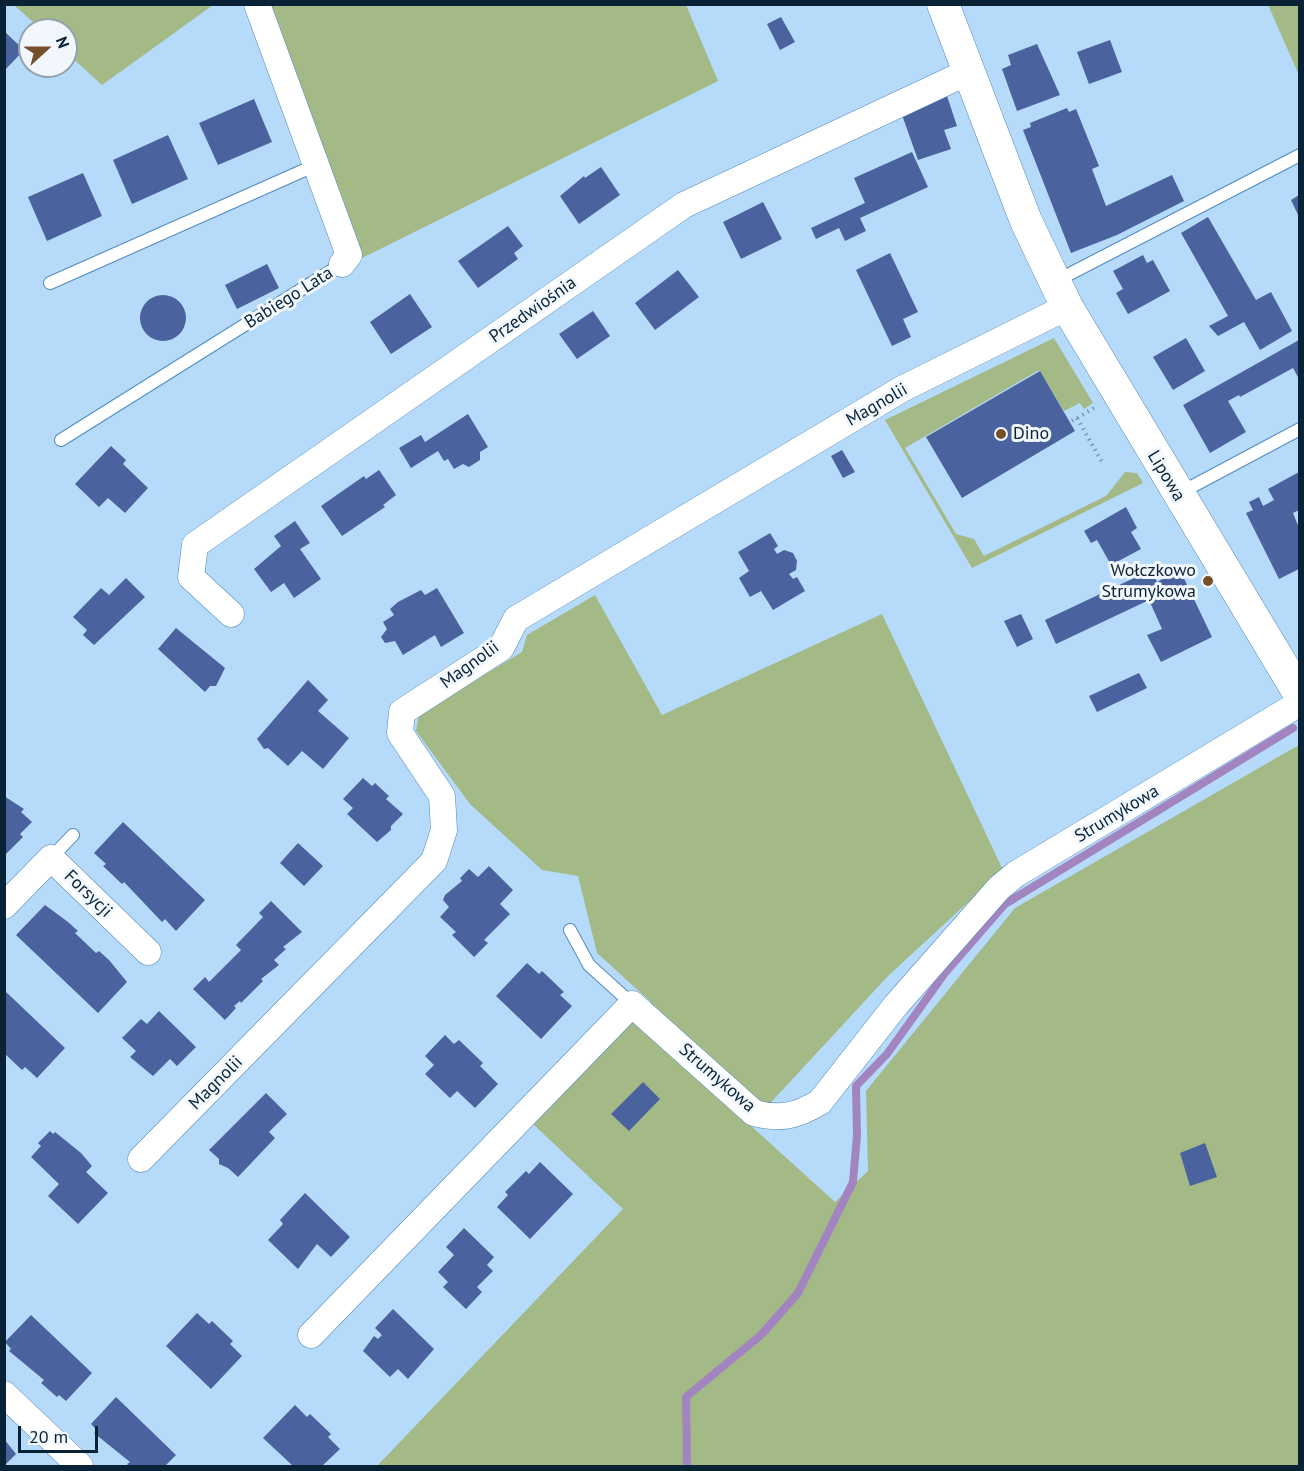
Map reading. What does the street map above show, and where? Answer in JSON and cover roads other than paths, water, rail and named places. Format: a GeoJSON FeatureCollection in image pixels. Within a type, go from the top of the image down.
{"type":"FeatureCollection","features":[{"type":"Feature","properties":{"kind":"street","name":"Babiego Lata"},"geometry":{"type":"LineString","coordinates":[[257,4],[349,255],[342,264]]}},
{"type":"Feature","properties":{"kind":"street","name":"Lipowa"},"geometry":{"type":"LineString","coordinates":[[943,4],[1026,220],[1061,294],[1177,494],[1291,664],[1299,695]]}},
{"type":"Feature","properties":{"kind":"street","name":"Przedwiośnia"},"geometry":{"type":"LineString","coordinates":[[231,615],[191,577],[195,545],[684,205],[968,72]]}},
{"type":"Feature","properties":{"kind":"street","name":"Magnolii"},"geometry":{"type":"LineString","coordinates":[[141,1159],[434,861],[444,830],[442,796],[400,733],[402,712],[501,648],[516,619],[1061,294]]}},
{"type":"Feature","properties":{"kind":"street","name":"Strumykowa"},"geometry":{"type":"LineString","coordinates":[[632,1004],[754,1113],[772,1118],[790,1117],[805,1112],[820,1102],[896,1005],[999,888],[1016,874],[1299,703]]}},
{"type":"Feature","properties":{"kind":"street","name":"Forsycji"},"geometry":{"type":"LineString","coordinates":[[4,906],[51,858],[148,952]]}},
{"type":"Feature","properties":{"kind":"street"},"geometry":{"type":"LineString","coordinates":[[311,1335],[632,1004]]}},
{"type":"Feature","properties":{"kind":"street"},"geometry":{"type":"LineString","coordinates":[[4,1394],[80,1467]]}},
{"type":"Feature","properties":{"kind":"lane"},"geometry":{"type":"LineString","coordinates":[[1061,294],[1299,155]]}},
{"type":"Feature","properties":{"kind":"lane"},"geometry":{"type":"LineString","coordinates":[[50,283],[316,165]]}},
{"type":"Feature","properties":{"kind":"lane","name":"Babiego Lata"},"geometry":{"type":"LineString","coordinates":[[61,440],[342,264]]}},
{"type":"Feature","properties":{"kind":"lane"},"geometry":{"type":"LineString","coordinates":[[1177,494],[1299,429]]}},
{"type":"Feature","properties":{"kind":"lane"},"geometry":{"type":"LineString","coordinates":[[51,858],[73,835]]}},
{"type":"Feature","properties":{"kind":"lane"},"geometry":{"type":"LineString","coordinates":[[570,930],[589,965],[632,1004]]}},
{"type":"Feature","properties":{"kind":"waterway"},"geometry":{"type":"LineString","coordinates":[[687,1466],[686,1397],[761,1335],[798,1293],[853,1182],[857,1135],[856,1086],[887,1054],[945,973],[1005,904],[1293,728]]}},
{"type":"Feature","properties":{"kind":"place","name":"Dino"},"geometry":{"type":"Point","coordinates":[1001,434]}},
{"type":"Feature","properties":{"kind":"place","name":"Wołczkowo Strumykowa"},"geometry":{"type":"Point","coordinates":[1208,581]}}]}
